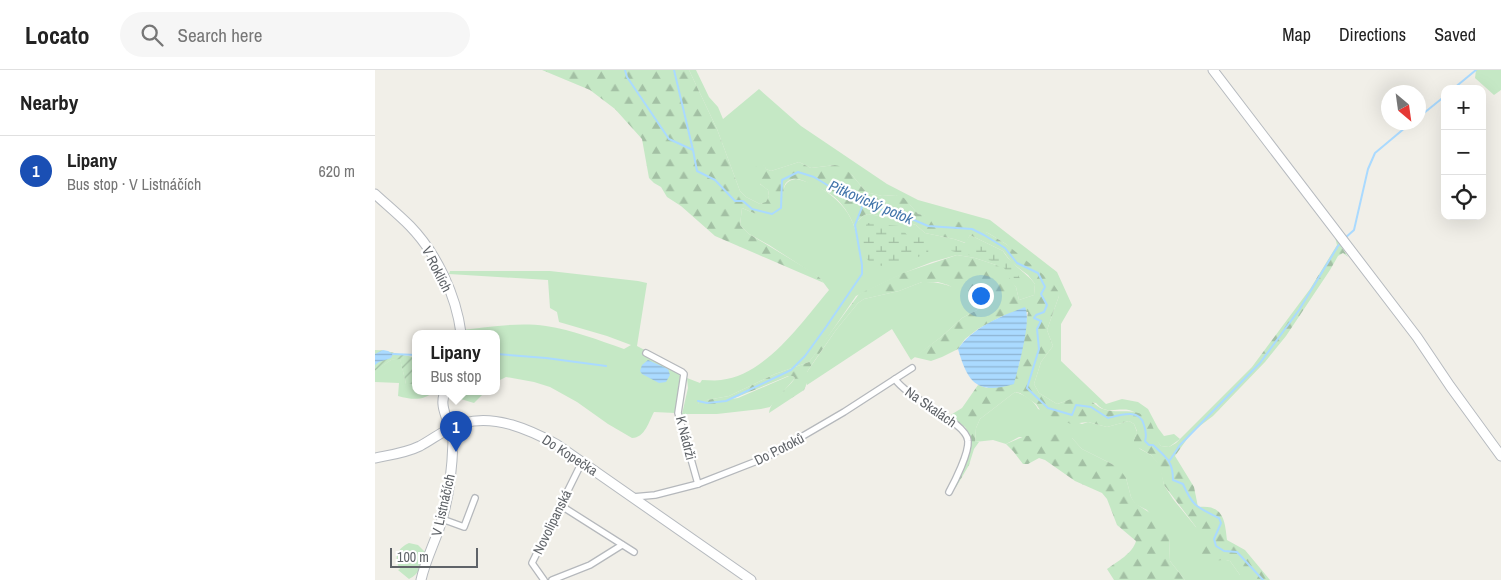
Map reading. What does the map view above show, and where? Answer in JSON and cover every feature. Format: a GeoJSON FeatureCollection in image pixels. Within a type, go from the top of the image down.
{"type":"FeatureCollection","features":[{"type":"Feature","properties":{"kind":"street"},"geometry":{"type":"LineString","coordinates":[[1213,70],[1417,338],[1501,456]]}},
{"type":"Feature","properties":{"kind":"street","name":"V Roklích"},"geometry":{"type":"LineString","coordinates":[[375,194],[410,226],[433,255],[451,295],[460,330]]}},
{"type":"Feature","properties":{"kind":"street","name":"K Nádrži"},"geometry":{"type":"LineString","coordinates":[[646,354],[683,374],[678,413],[698,484]]}},
{"type":"Feature","properties":{"kind":"street","name":"Do Potoků"},"geometry":{"type":"LineString","coordinates":[[633,496],[655,496],[698,484],[767,457],[844,412],[911,368]]}},
{"type":"Feature","properties":{"kind":"street","name":"Na Skalách"},"geometry":{"type":"LineString","coordinates":[[895,379],[902,388],[957,424],[967,437],[969,442],[949,492]]}},
{"type":"Feature","properties":{"kind":"street"},"geometry":{"type":"LineString","coordinates":[[444,395],[443,404],[451,427]]}},
{"type":"Feature","properties":{"kind":"street","name":"Do Kopečka"},"geometry":{"type":"LineString","coordinates":[[375,458],[408,451],[451,427],[466,422],[482,420],[515,425],[531,430],[557,444],[751,580]]}},
{"type":"Feature","properties":{"kind":"street","name":"V Listnáčích"},"geometry":{"type":"LineString","coordinates":[[421,580],[442,520],[453,465],[453,436],[451,427]]}},
{"type":"Feature","properties":{"kind":"street","name":"Novolipanská"},"geometry":{"type":"LineString","coordinates":[[544,580],[532,563],[582,462]]}},
{"type":"Feature","properties":{"kind":"street","name":"V Listnáčích"},"geometry":{"type":"LineString","coordinates":[[442,520],[464,527],[475,498]]}},
{"type":"Feature","properties":{"kind":"street"},"geometry":{"type":"LineString","coordinates":[[560,506],[634,552]]}},
{"type":"Feature","properties":{"kind":"street"},"geometry":{"type":"LineString","coordinates":[[552,580],[590,565],[622,545]]}},
{"type":"Feature","properties":{"kind":"green space"},"geometry":{"type":"Polygon","coordinates":[[[542,70],[689,70],[717,129],[740,191],[746,197],[760,204],[766,202],[769,196],[768,190],[756,178],[755,167],[765,165],[766,169],[771,171],[799,162],[811,168],[835,165],[843,167],[866,192],[882,196],[896,195],[904,198],[918,214],[961,222],[988,233],[1006,244],[1039,271],[1058,291],[1059,296],[1047,330],[1053,346],[1041,362],[1034,384],[1039,393],[1057,404],[1084,398],[1109,411],[1132,412],[1143,415],[1151,422],[1161,446],[1169,447],[1176,443],[1252,367],[1310,289],[1337,245],[1335,237],[1348,257],[1343,253],[1338,256],[1286,336],[1265,362],[1213,416],[1192,432],[1175,456],[1194,487],[1198,507],[1213,508],[1218,511],[1224,520],[1227,540],[1245,550],[1270,580],[1240,580],[1240,575],[1230,561],[1210,561],[1204,559],[1199,550],[1196,527],[1164,485],[1159,465],[1151,455],[1134,445],[1137,431],[1134,424],[1129,421],[1107,427],[1088,422],[1071,424],[1042,413],[1036,404],[1020,393],[1015,392],[980,419],[976,428],[975,442],[979,442],[974,449],[969,465],[955,489],[969,434],[965,427],[949,416],[962,408],[978,385],[987,388],[1019,365],[1028,312],[1002,316],[978,329],[965,339],[958,349],[942,357],[931,361],[914,357],[941,337],[962,318],[977,310],[979,303],[948,285],[938,282],[922,282],[899,291],[864,299],[858,303],[836,330],[807,372],[807,383],[804,390],[769,413],[773,403],[795,378],[793,376],[788,376],[720,404],[707,406],[699,404],[697,399],[707,400],[729,396],[775,374],[809,362],[859,294],[903,273],[957,255],[975,258],[1003,269],[1016,287],[1019,300],[1034,295],[1035,284],[1028,275],[1012,263],[1003,251],[970,235],[966,243],[925,233],[916,225],[896,219],[868,214],[858,221],[857,239],[852,221],[846,210],[837,200],[825,191],[798,179],[793,179],[785,184],[784,198],[773,217],[756,214],[742,208],[740,225],[749,234],[812,272],[824,283],[715,236],[681,206],[667,197],[661,187],[649,178],[642,139],[615,109],[590,90],[542,70]]]}},
{"type":"Feature","properties":{"kind":"green space"},"geometry":{"type":"Polygon","coordinates":[[[689,70],[696,70],[709,97],[718,107],[723,119],[759,89],[801,126],[887,184],[918,200],[990,220],[1057,272],[1072,305],[1061,324],[1061,361],[1106,404],[1122,399],[1138,402],[1148,409],[1164,436],[1174,434],[1180,439],[1169,447],[1161,446],[1155,439],[1152,425],[1132,411],[1107,410],[1096,403],[1072,399],[1057,404],[1039,393],[1034,384],[1041,362],[1053,346],[1047,330],[1059,296],[1006,244],[988,233],[918,214],[910,205],[896,195],[882,196],[866,192],[852,175],[835,165],[811,168],[799,162],[771,171],[766,169],[764,165],[760,184],[768,190],[769,196],[766,203],[760,204],[746,197],[740,191],[717,129],[689,70]]]}},
{"type":"Feature","properties":{"kind":"green space"},"geometry":{"type":"Polygon","coordinates":[[[1476,70],[1501,70],[1501,90],[1494,95],[1486,88],[1486,85],[1483,85],[1475,78],[1476,70]]]}},
{"type":"Feature","properties":{"kind":"green space"},"geometry":{"type":"Polygon","coordinates":[[[796,179],[827,192],[836,200],[850,217],[857,239],[858,221],[868,214],[896,219],[916,225],[925,233],[965,243],[970,235],[1003,251],[1035,284],[1034,295],[1019,300],[1016,287],[996,265],[975,258],[957,255],[932,262],[856,296],[809,362],[775,374],[729,396],[698,400],[699,404],[738,398],[793,376],[795,378],[770,407],[717,414],[682,414],[688,388],[687,378],[700,383],[702,380],[719,380],[737,376],[753,369],[782,345],[829,290],[820,278],[749,234],[740,225],[742,208],[756,214],[783,201],[786,184],[796,179]]]}},
{"type":"Feature","properties":{"kind":"green space"},"geometry":{"type":"Polygon","coordinates":[[[867,223],[899,226],[908,236],[921,237],[929,243],[928,254],[885,266],[873,265],[864,256],[862,236],[867,223]]]}},
{"type":"Feature","properties":{"kind":"green space"},"geometry":{"type":"Polygon","coordinates":[[[950,243],[968,244],[992,251],[1012,268],[1023,284],[1018,288],[999,264],[948,250],[950,243]]]}},
{"type":"Feature","properties":{"kind":"green space"},"geometry":{"type":"Polygon","coordinates":[[[450,271],[550,271],[647,283],[637,346],[677,367],[680,376],[675,413],[654,412],[643,432],[632,438],[577,402],[550,387],[506,377],[500,380],[500,330],[461,330],[503,325],[535,325],[576,333],[624,349],[631,345],[559,322],[557,312],[550,308],[548,280],[449,274],[450,271]]]}},
{"type":"Feature","properties":{"kind":"green space"},"geometry":{"type":"Polygon","coordinates":[[[922,282],[938,283],[959,290],[979,303],[977,310],[962,318],[911,360],[892,329],[807,385],[807,372],[836,330],[858,303],[864,299],[899,291],[922,282]]]}},
{"type":"Feature","properties":{"kind":"green space"},"geometry":{"type":"Polygon","coordinates":[[[375,350],[412,356],[412,384],[406,384],[400,359],[391,360],[375,371],[375,350]]]}},
{"type":"Feature","properties":{"kind":"green space"},"geometry":{"type":"Polygon","coordinates":[[[400,358],[406,384],[412,384],[412,395],[429,395],[418,399],[398,396],[399,383],[375,382],[375,371],[391,360],[400,358]]]}},
{"type":"Feature","properties":{"kind":"green space"},"geometry":{"type":"Polygon","coordinates":[[[1015,392],[1028,398],[1038,409],[1082,424],[1088,422],[1107,427],[1129,421],[1134,424],[1137,432],[1134,440],[1140,449],[1151,455],[1160,465],[1164,485],[1173,499],[1222,559],[1230,561],[1240,575],[1240,580],[1185,580],[1170,561],[1169,538],[1147,510],[1135,504],[1126,478],[1112,464],[1082,449],[1072,438],[1019,437],[1006,444],[993,440],[975,442],[976,428],[980,419],[1015,392]]]}},
{"type":"Feature","properties":{"kind":"green space"},"geometry":{"type":"Polygon","coordinates":[[[447,395],[482,395],[474,403],[447,395]]]}},
{"type":"Feature","properties":{"kind":"green space"},"geometry":{"type":"Polygon","coordinates":[[[1061,434],[1072,438],[1082,449],[1112,464],[1121,471],[1126,478],[1131,497],[1135,503],[1162,521],[1169,538],[1170,561],[1185,580],[1114,580],[1107,569],[1128,553],[1136,541],[1117,525],[1107,499],[1102,493],[1075,481],[1045,460],[1039,458],[1028,464],[1023,464],[1006,444],[1025,436],[1061,434]]]}},
{"type":"Feature","properties":{"kind":"green space"},"geometry":{"type":"Polygon","coordinates":[[[409,543],[418,545],[426,553],[418,571],[409,579],[398,570],[400,569],[397,557],[399,550],[409,543]]]}},
{"type":"Feature","properties":{"kind":"water"},"geometry":{"type":"Polygon","coordinates":[[[1025,307],[1027,313],[1026,333],[1014,384],[991,388],[983,387],[976,383],[970,378],[958,349],[979,328],[997,318],[1025,307]]]}},
{"type":"Feature","properties":{"kind":"water"},"geometry":{"type":"Polygon","coordinates":[[[383,350],[393,354],[391,358],[375,365],[375,354],[383,350]]]}},
{"type":"Feature","properties":{"kind":"water"},"geometry":{"type":"Polygon","coordinates":[[[648,360],[668,369],[670,375],[666,382],[659,383],[642,374],[640,371],[642,365],[648,360]]]}},
{"type":"Feature","properties":{"kind":"waterway","name":"Pitkovický potok"},"geometry":{"type":"LineString","coordinates":[[625,70],[627,77],[669,139],[693,150],[697,171],[715,180],[735,201],[743,201],[752,209],[772,214],[781,208],[782,180],[798,172],[814,177],[837,191],[841,188],[873,207],[907,217],[928,226],[972,229],[1005,248],[1017,263],[1038,273],[1045,287],[1041,294],[1047,305],[1044,312],[1036,315],[1034,318],[1041,321],[1037,329],[1039,349],[1027,388],[1048,408],[1072,415],[1076,405],[1091,407],[1108,418],[1129,414],[1138,416],[1142,420],[1145,429],[1145,441],[1149,445],[1153,445],[1168,460],[1172,468],[1173,480],[1183,484],[1196,506],[1219,518],[1221,523],[1214,539],[1216,546],[1224,551],[1237,552],[1263,580]]}},
{"type":"Feature","properties":{"kind":"waterway"},"geometry":{"type":"LineString","coordinates":[[674,70],[693,150]]}},
{"type":"Feature","properties":{"kind":"waterway"},"geometry":{"type":"LineString","coordinates":[[1458,85],[1476,70]]}},
{"type":"Feature","properties":{"kind":"waterway"},"geometry":{"type":"LineString","coordinates":[[1426,111],[1441,99]]}},
{"type":"Feature","properties":{"kind":"waterway"},"geometry":{"type":"LineString","coordinates":[[1345,238],[1354,230],[1368,169],[1375,153],[1402,130]]}},
{"type":"Feature","properties":{"kind":"waterway"},"geometry":{"type":"LineString","coordinates":[[698,401],[707,403],[726,401],[791,370],[805,356],[862,274],[855,225],[864,202]]}},
{"type":"Feature","properties":{"kind":"waterway"},"geometry":{"type":"LineString","coordinates":[[1170,460],[1180,445],[1260,363],[1299,310],[1342,242]]}},
{"type":"Feature","properties":{"kind":"waterway"},"geometry":{"type":"LineString","coordinates":[[393,354],[412,355]]}},
{"type":"Feature","properties":{"kind":"waterway"},"geometry":{"type":"LineString","coordinates":[[500,354],[606,366]]}},
{"type":"Feature","properties":{"kind":"place","name":"Lipany"},"geometry":{"type":"Point","coordinates":[456,452]}}]}
